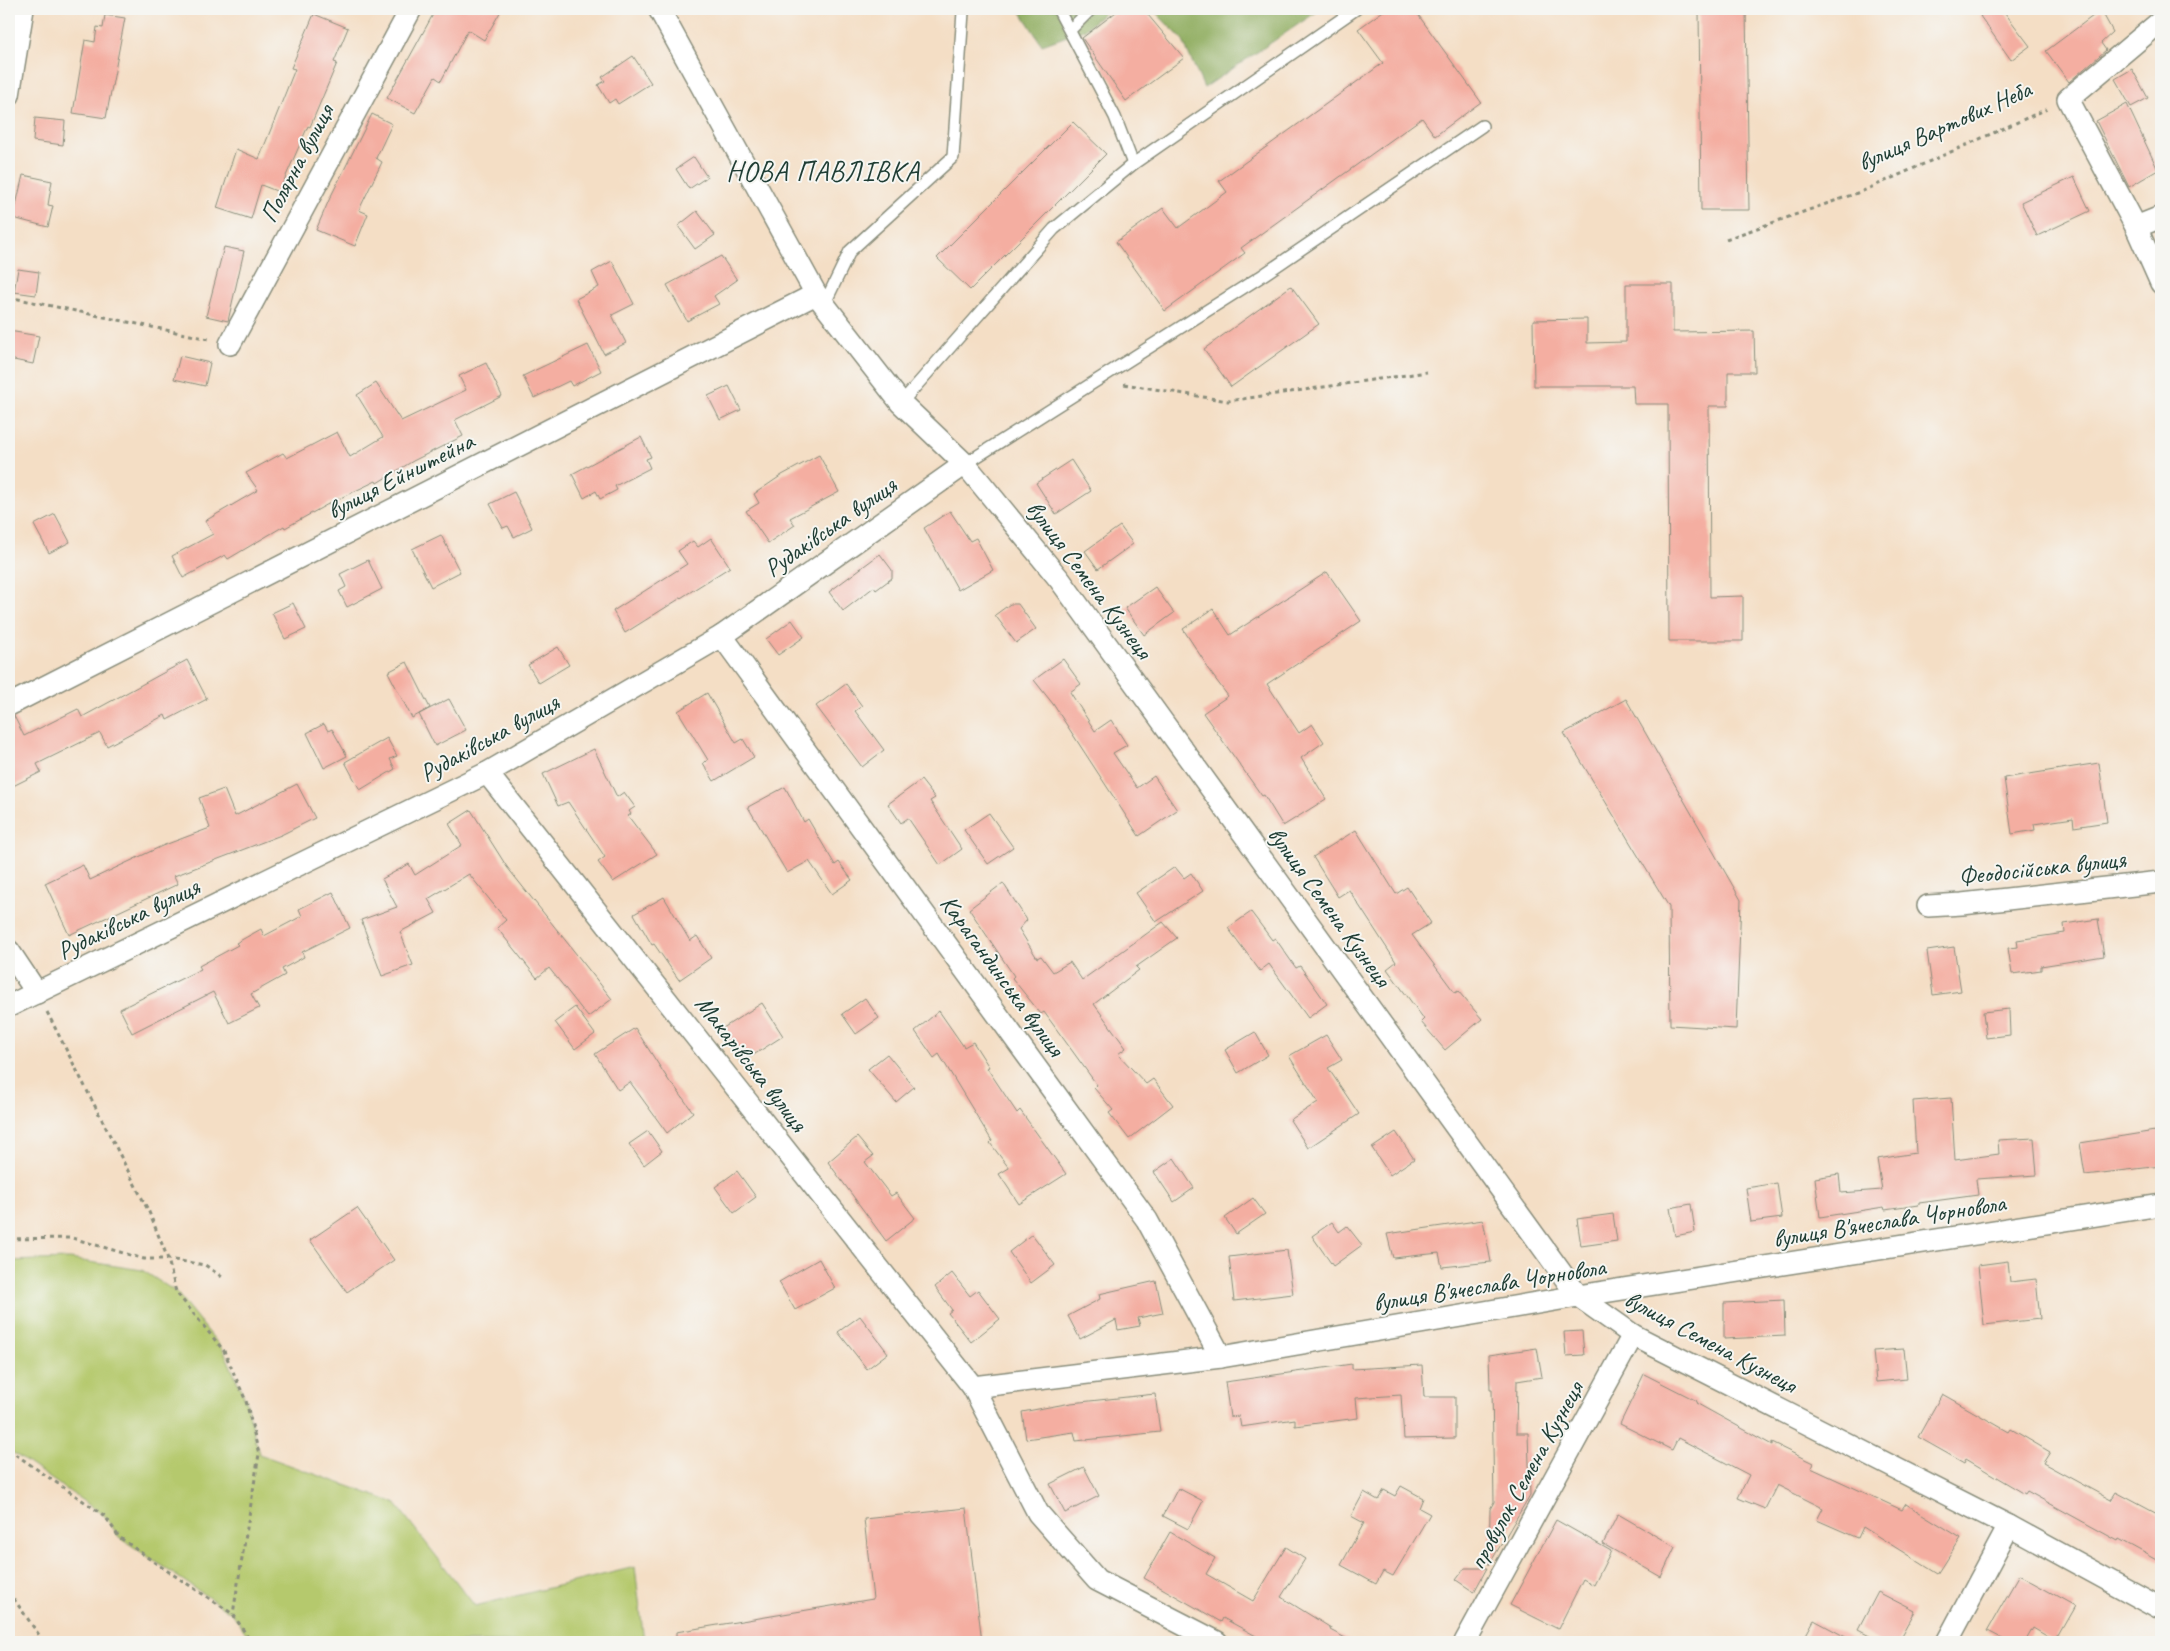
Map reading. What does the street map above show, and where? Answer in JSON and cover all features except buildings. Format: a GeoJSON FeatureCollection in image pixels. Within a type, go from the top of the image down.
{"type":"FeatureCollection","features":[{"type":"Feature","properties":{"kind":"street"},"geometry":{"type":"LineString","coordinates":[[9,95],[23,9]]}},
{"type":"Feature","properties":{"kind":"street","name":"Полярна вулиця"},"geometry":{"type":"LineString","coordinates":[[230,344],[411,9]]}},
{"type":"Feature","properties":{"kind":"street","name":"вулиця Семена Кузнеця"},"geometry":{"type":"LineString","coordinates":[[659,9],[820,300],[901,403],[966,464],[1060,580],[1578,1296],[1633,1335],[2008,1526],[2161,1609]]}},
{"type":"Feature","properties":{"kind":"street","name":"вулиця Вартових Неба"},"geometry":{"type":"LineString","coordinates":[[2068,99],[2161,21]]}},
{"type":"Feature","properties":{"kind":"street"},"geometry":{"type":"LineString","coordinates":[[2068,99],[2136,227],[2161,283]]}},
{"type":"Feature","properties":{"kind":"street"},"geometry":{"type":"LineString","coordinates":[[2136,227],[2161,217]]}},
{"type":"Feature","properties":{"kind":"street","name":"вулиця Ейнштейна"},"geometry":{"type":"LineString","coordinates":[[9,705],[820,300]]}},
{"type":"Feature","properties":{"kind":"street","name":"Рудаківська вулиця"},"geometry":{"type":"LineString","coordinates":[[9,1006],[487,773],[722,636],[966,464]]}},
{"type":"Feature","properties":{"kind":"street","name":"Карагандинська вулиця"},"geometry":{"type":"LineString","coordinates":[[722,636],[1147,1220],[1221,1357]]}},
{"type":"Feature","properties":{"kind":"street","name":"Макарівська вулиця"},"geometry":{"type":"LineString","coordinates":[[487,773],[973,1387],[1038,1513],[1097,1580],[1217,1642]]}},
{"type":"Feature","properties":{"kind":"street","name":"Феодосійська вулиця"},"geometry":{"type":"LineString","coordinates":[[1928,906],[2161,882]]}},
{"type":"Feature","properties":{"kind":"street"},"geometry":{"type":"LineString","coordinates":[[9,952],[37,993]]}},
{"type":"Feature","properties":{"kind":"street","name":"вулиця В'ячеслава Чорновола"},"geometry":{"type":"LineString","coordinates":[[973,1387],[1221,1357],[1578,1296],[2161,1205]]}},
{"type":"Feature","properties":{"kind":"street","name":"провулок Семена Кузнеця"},"geometry":{"type":"LineString","coordinates":[[1465,1642],[1633,1335]]}},
{"type":"Feature","properties":{"kind":"street"},"geometry":{"type":"LineString","coordinates":[[1947,1642],[2008,1526]]}},
{"type":"Feature","properties":{"kind":"lane"},"geometry":{"type":"LineString","coordinates":[[820,300],[850,251],[953,157],[963,12],[961,9]]}},
{"type":"Feature","properties":{"kind":"lane"},"geometry":{"type":"LineString","coordinates":[[1058,9],[1115,117],[1133,164]]}},
{"type":"Feature","properties":{"kind":"lane"},"geometry":{"type":"LineString","coordinates":[[1070,30],[1091,9]]}},
{"type":"Feature","properties":{"kind":"lane"},"geometry":{"type":"LineString","coordinates":[[901,403],[1054,229],[1133,164],[1356,9]]}},
{"type":"Feature","properties":{"kind":"lane"},"geometry":{"type":"LineString","coordinates":[[966,464],[1260,277],[1482,126]]}},
{"type":"Feature","properties":{"kind":"path","name":"вулиця Вартових Неба"},"geometry":{"type":"LineString","coordinates":[[1726,239],[1863,191],[2068,99]]}},
{"type":"Feature","properties":{"kind":"path"},"geometry":{"type":"LineString","coordinates":[[9,297],[230,344]]}},
{"type":"Feature","properties":{"kind":"path"},"geometry":{"type":"LineString","coordinates":[[1098,381],[1228,401],[1427,372]]}},
{"type":"Feature","properties":{"kind":"path"},"geometry":{"type":"LineString","coordinates":[[37,993],[149,1212],[168,1259],[176,1292],[224,1351],[246,1401],[259,1454],[233,1614]]}},
{"type":"Feature","properties":{"kind":"path"},"geometry":{"type":"LineString","coordinates":[[9,1239],[72,1238],[144,1259],[168,1259],[205,1265],[222,1277]]}},
{"type":"Feature","properties":{"kind":"path"},"geometry":{"type":"LineString","coordinates":[[9,1450],[105,1516],[119,1537],[233,1614],[251,1642]]}},
{"type":"Feature","properties":{"kind":"path"},"geometry":{"type":"LineString","coordinates":[[9,1592],[44,1642]]}},
{"type":"Feature","properties":{"kind":"green space"},"geometry":{"type":"Polygon","coordinates":[[[1019,9],[1109,9],[1084,30],[1042,45],[1019,9]]]}},
{"type":"Feature","properties":{"kind":"green space"},"geometry":{"type":"Polygon","coordinates":[[[1152,9],[1321,9],[1204,88],[1182,39],[1152,9]]]}},
{"type":"Feature","properties":{"kind":"green space"},"geometry":{"type":"Polygon","coordinates":[[[69,1259],[142,1270],[176,1292],[224,1351],[246,1401],[259,1454],[395,1503],[475,1606],[635,1567],[644,1642],[252,1642],[233,1614],[119,1537],[105,1516],[9,1450],[9,1261],[69,1259]]]}},
{"type":"Feature","properties":{"kind":"district","name":"НОВА ПАВЛІВКА"},"geometry":{"type":"Point","coordinates":[823,171]}}]}
